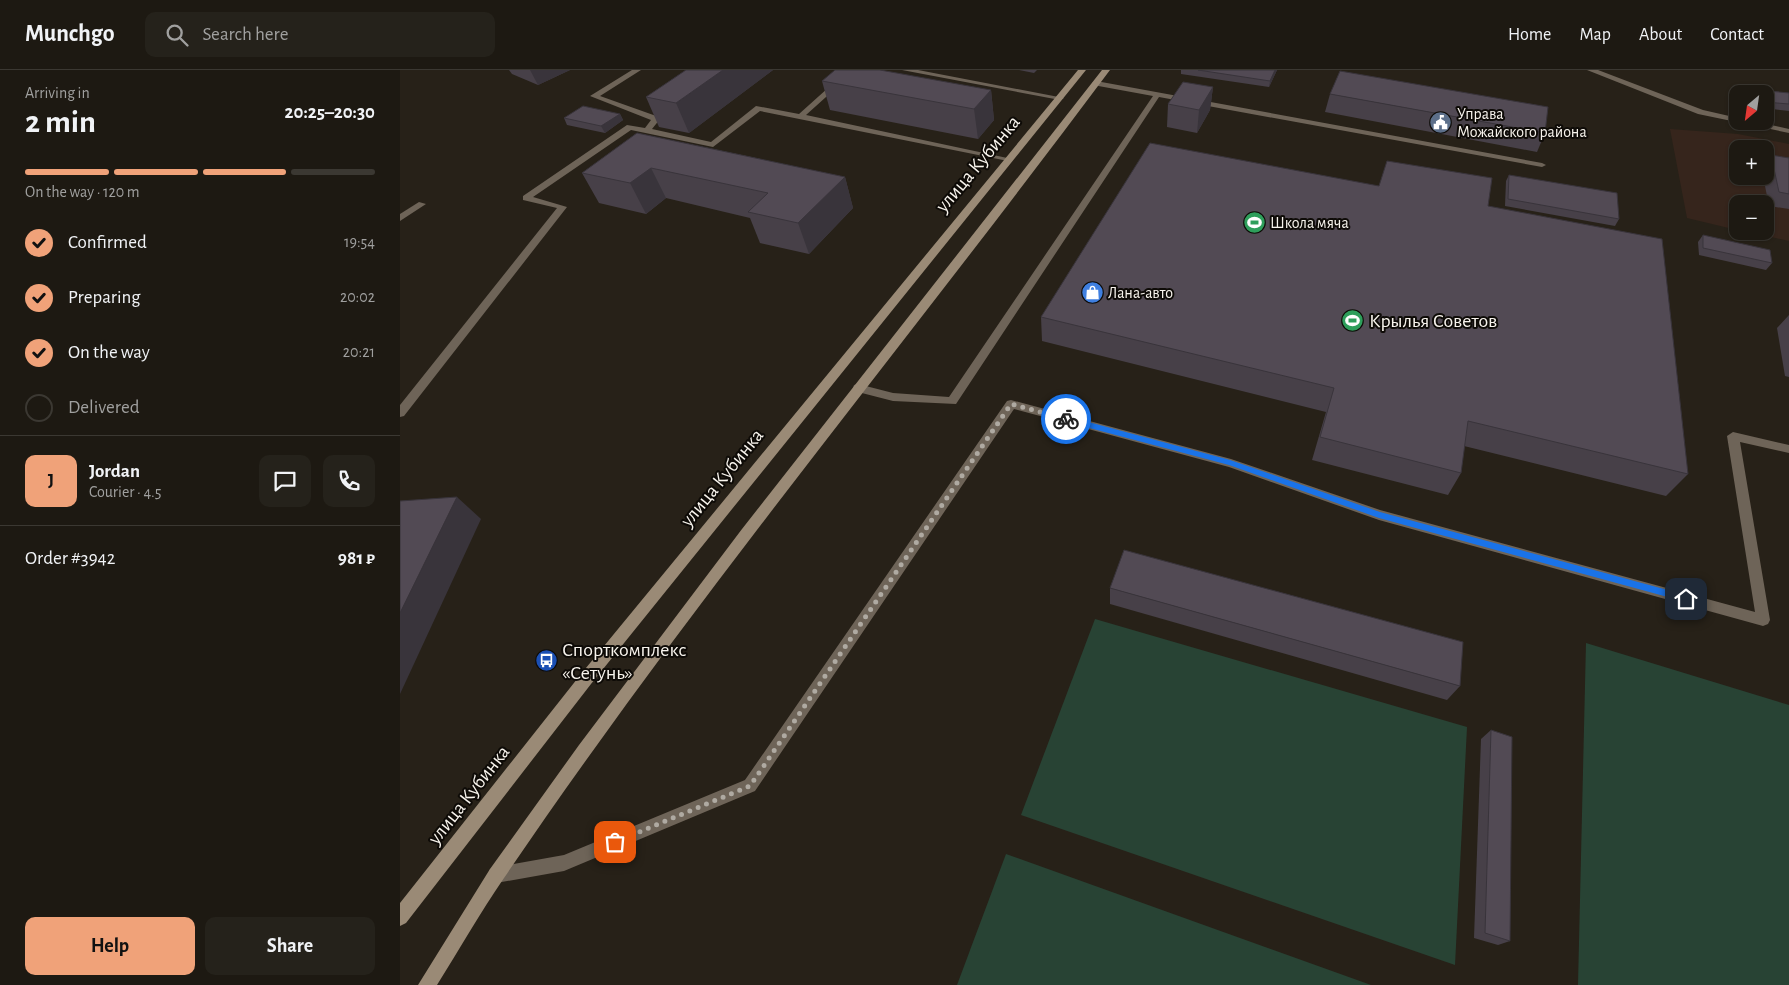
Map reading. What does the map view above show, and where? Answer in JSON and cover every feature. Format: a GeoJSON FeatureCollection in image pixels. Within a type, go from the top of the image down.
{"type":"FeatureCollection","features":[{"type":"Feature","properties":{"kind":"street","name":"улица Кубинка"},"geometry":{"type":"LineString","coordinates":[[400,917],[586,679],[1082,70]]}},
{"type":"Feature","properties":{"kind":"street"},"geometry":{"type":"LineString","coordinates":[[427,985],[496,875],[590,742],[858,388],[1106,70]]}},
{"type":"Feature","properties":{"kind":"street"},"geometry":{"type":"LineString","coordinates":[[400,908],[451,851]]}},
{"type":"Feature","properties":{"kind":"lane"},"geometry":{"type":"LineString","coordinates":[[637,70],[594,96],[656,119],[647,131]]}},
{"type":"Feature","properties":{"kind":"lane"},"geometry":{"type":"LineString","coordinates":[[801,116],[852,70]]}},
{"type":"Feature","properties":{"kind":"lane"},"geometry":{"type":"LineString","coordinates":[[906,70],[1060,98]]}},
{"type":"Feature","properties":{"kind":"lane"},"geometry":{"type":"LineString","coordinates":[[1591,70],[1701,112],[1729,118]]}},
{"type":"Feature","properties":{"kind":"lane"},"geometry":{"type":"LineString","coordinates":[[1096,83],[1542,165]]}},
{"type":"Feature","properties":{"kind":"lane"},"geometry":{"type":"LineString","coordinates":[[858,388],[893,397],[952,401],[1158,93]]}},
{"type":"Feature","properties":{"kind":"lane"},"geometry":{"type":"LineString","coordinates":[[400,413],[563,207],[526,198],[630,127],[713,145],[759,108],[1008,159]]}},
{"type":"Feature","properties":{"kind":"lane"},"geometry":{"type":"LineString","coordinates":[[1774,128],[1789,131]]}},
{"type":"Feature","properties":{"kind":"lane"},"geometry":{"type":"LineString","coordinates":[[400,218],[422,204]]}},
{"type":"Feature","properties":{"kind":"lane"},"geometry":{"type":"LineString","coordinates":[[496,875],[564,863],[750,786],[1011,404],[1230,463],[1379,515],[1762,620],[1733,436],[1789,449]]}},
{"type":"Feature","properties":{"kind":"shaded area"},"geometry":{"type":"Polygon","coordinates":[[[1670,129],[1738,134],[1769,140],[1729,140],[1729,185],[1774,185],[1774,141],[1789,144],[1789,241],[1774,238],[1774,195],[1729,195],[1729,228],[1687,218],[1670,129]]]}},
{"type":"Feature","properties":{"kind":"green space"},"geometry":{"type":"Polygon","coordinates":[[[1095,619],[1467,727],[1455,965],[1021,815],[1095,619]]]}},
{"type":"Feature","properties":{"kind":"green space"},"geometry":{"type":"Polygon","coordinates":[[[1586,643],[1789,705],[1789,985],[1578,985],[1586,643]]]}},
{"type":"Feature","properties":{"kind":"green space"},"geometry":{"type":"Polygon","coordinates":[[[1006,854],[1371,985],[957,985],[1006,854]]]}},
{"type":"Feature","properties":{"kind":"building"},"geometry":{"type":"Polygon","coordinates":[[[686,70],[723,70],[676,103],[646,97],[686,70]]]}},
{"type":"Feature","properties":{"kind":"building"},"geometry":{"type":"Polygon","coordinates":[[[835,70],[880,70],[991,90],[974,109],[822,81],[835,70]]]}},
{"type":"Feature","properties":{"kind":"building"},"geometry":{"type":"Polygon","coordinates":[[[1198,70],[1275,70],[1270,81],[1198,70]]]}},
{"type":"Feature","properties":{"kind":"building"},"geometry":{"type":"Polygon","coordinates":[[[1340,71],[1548,107],[1545,133],[1330,94],[1340,71]]]}},
{"type":"Feature","properties":{"kind":"building"},"geometry":{"type":"Polygon","coordinates":[[[1183,82],[1213,87],[1199,110],[1168,104],[1183,82]]]}},
{"type":"Feature","properties":{"kind":"building"},"geometry":{"type":"Polygon","coordinates":[[[1774,92],[1789,93],[1789,104],[1774,103],[1774,92]]]}},
{"type":"Feature","properties":{"kind":"building"},"geometry":{"type":"Polygon","coordinates":[[[583,106],[620,114],[601,126],[564,118],[583,106]]]}},
{"type":"Feature","properties":{"kind":"building"},"geometry":{"type":"Polygon","coordinates":[[[637,133],[845,177],[798,223],[748,212],[768,193],[651,168],[630,183],[582,173],[637,133]]]}},
{"type":"Feature","properties":{"kind":"building","name":"Крылья Советов"},"geometry":{"type":"Polygon","coordinates":[[[1150,143],[1379,186],[1387,161],[1492,178],[1488,206],[1662,239],[1688,474],[1468,421],[1461,473],[1320,437],[1334,388],[1041,317],[1150,143]]]}},
{"type":"Feature","properties":{"kind":"building"},"geometry":{"type":"Polygon","coordinates":[[[1774,156],[1789,158],[1789,194],[1779,192],[1774,169],[1774,156]]]}},
{"type":"Feature","properties":{"kind":"building"},"geometry":{"type":"Polygon","coordinates":[[[1509,175],[1617,193],[1619,219],[1508,199],[1509,175]]]}},
{"type":"Feature","properties":{"kind":"building"},"geometry":{"type":"Polygon","coordinates":[[[1703,235],[1770,250],[1772,263],[1703,248],[1703,235]]]}},
{"type":"Feature","properties":{"kind":"building"},"geometry":{"type":"Polygon","coordinates":[[[457,497],[400,613],[400,501],[457,497]]]}},
{"type":"Feature","properties":{"kind":"building"},"geometry":{"type":"Polygon","coordinates":[[[1124,550],[1463,642],[1460,686],[1110,588],[1124,550]]]}},
{"type":"Feature","properties":{"kind":"building"},"geometry":{"type":"Polygon","coordinates":[[[1491,730],[1512,737],[1510,941],[1485,933],[1491,730]]]}},
{"type":"Feature","properties":{"kind":"way so far"},"geometry":{"type":"LineString","coordinates":[[615,842],[750,786],[1011,404],[1066,419]]}},
{"type":"Feature","properties":{"kind":"place","name":"Управа Можайского района"},"geometry":{"type":"Point","coordinates":[1441,123]}},
{"type":"Feature","properties":{"kind":"place","name":"Школа мяча"},"geometry":{"type":"Point","coordinates":[1254,223]}},
{"type":"Feature","properties":{"kind":"place","name":"Лана-авто"},"geometry":{"type":"Point","coordinates":[1092,293]}},
{"type":"Feature","properties":{"kind":"place","name":"Крылья Советов"},"geometry":{"type":"Point","coordinates":[1353,321]}},
{"type":"Feature","properties":{"kind":"place","name":"Спорткомплекс «Сетунь»"},"geometry":{"type":"Point","coordinates":[546,661]}},
{"type":"Feature","properties":{"kind":"route"},"geometry":{"type":"LineString","coordinates":[[1066,419],[1230,463],[1379,515],[1686,599]]}}]}
